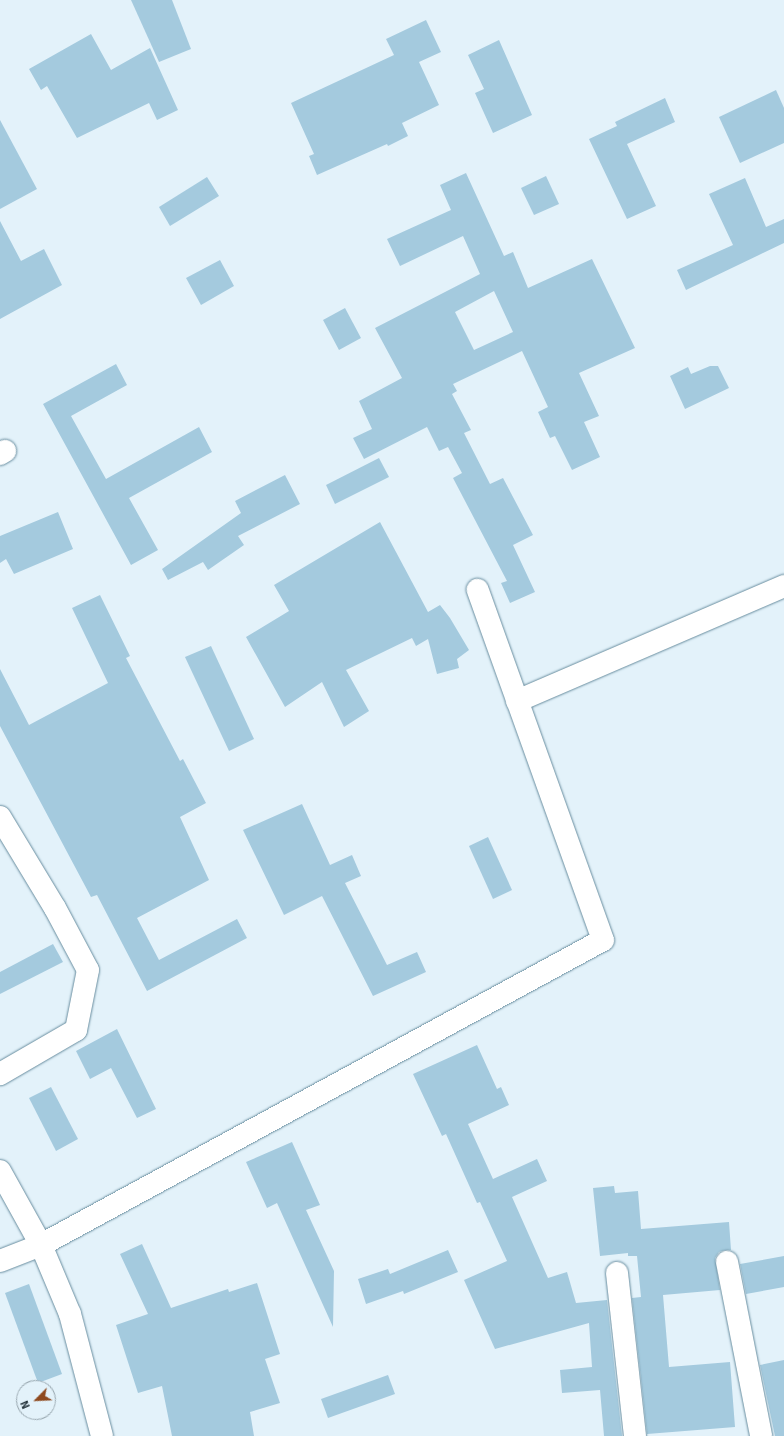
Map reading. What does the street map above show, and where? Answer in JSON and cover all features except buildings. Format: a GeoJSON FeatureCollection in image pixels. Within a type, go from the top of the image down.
{"type":"FeatureCollection","features":[{"type":"Feature","properties":{"kind":"street"},"geometry":{"type":"LineString","coordinates":[[517,701],[784,586]]}},
{"type":"Feature","properties":{"kind":"street"},"geometry":{"type":"LineString","coordinates":[[0,1261],[41,1245],[602,940],[478,590]]}},
{"type":"Feature","properties":{"kind":"street"},"geometry":{"type":"LineString","coordinates":[[0,817],[55,908],[88,970],[76,1030],[0,1074]]}},
{"type":"Feature","properties":{"kind":"street"},"geometry":{"type":"LineString","coordinates":[[0,1171],[41,1245],[70,1314],[102,1436]]}},
{"type":"Feature","properties":{"kind":"street"},"geometry":{"type":"LineString","coordinates":[[727,1262],[761,1436]]}},
{"type":"Feature","properties":{"kind":"street"},"geometry":{"type":"LineString","coordinates":[[617,1273],[635,1436]]}}]}
